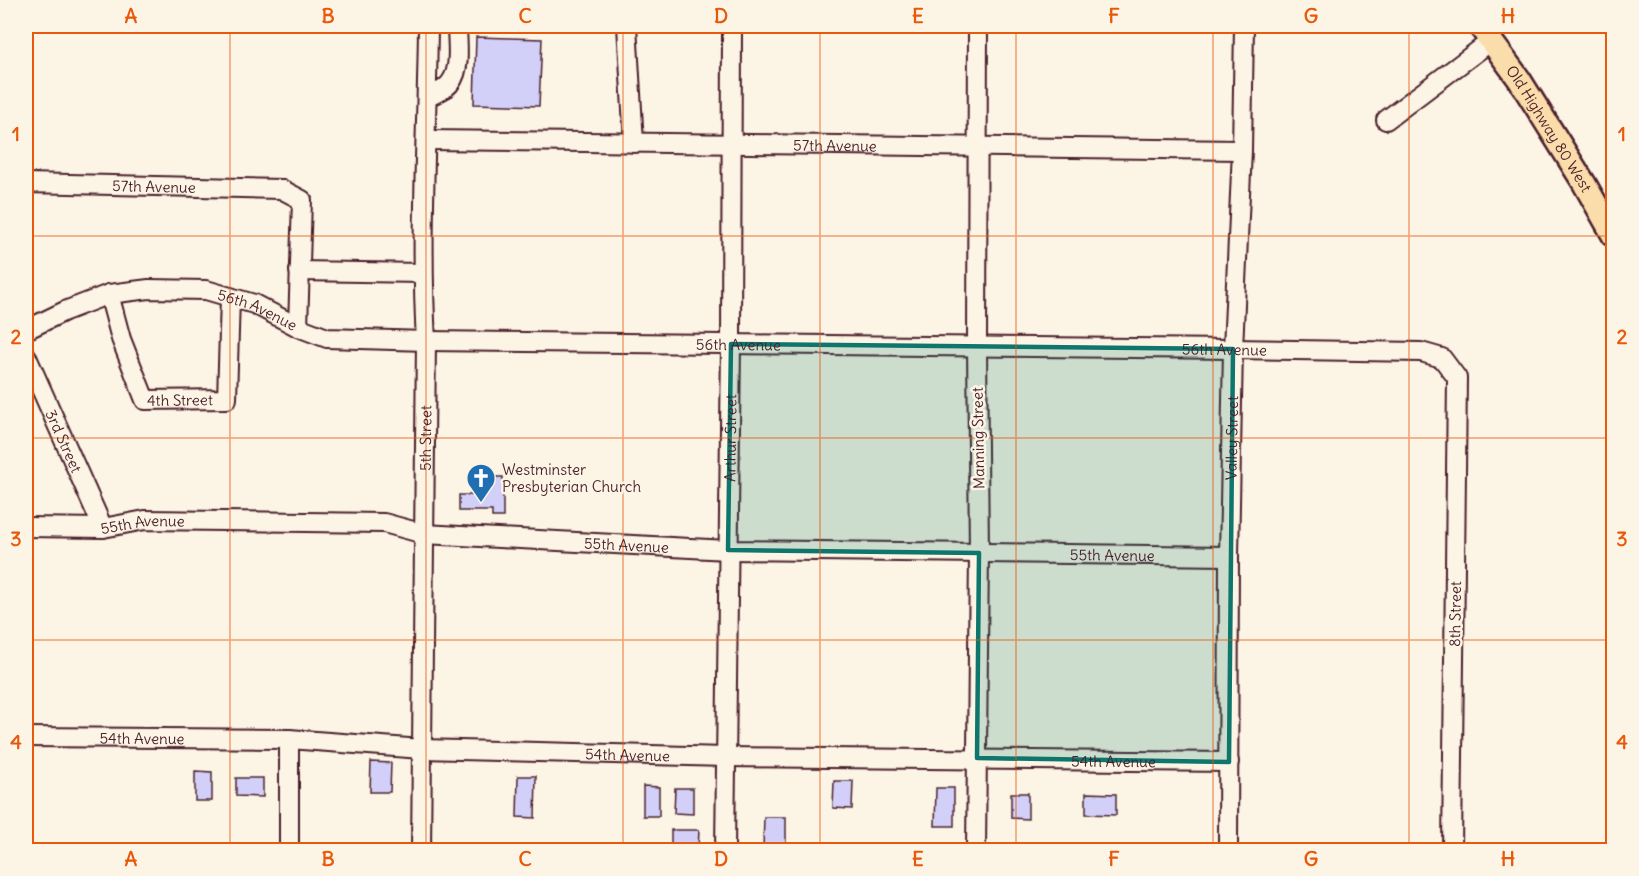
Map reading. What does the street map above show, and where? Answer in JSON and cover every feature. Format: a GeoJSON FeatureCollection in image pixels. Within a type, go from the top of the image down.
{"type":"FeatureCollection","features":[{"type":"Feature","properties":{"kind":"main road","name":"Old Highway 80 West"},"geometry":{"type":"LineString","coordinates":[[1486,33],[1519,80],[1584,183],[1614,237]]}},
{"type":"Feature","properties":{"kind":"street","name":"5th Street"},"geometry":{"type":"LineString","coordinates":[[421,850],[426,341],[422,273],[428,26]]}},
{"type":"Feature","properties":{"kind":"street"},"geometry":{"type":"LineString","coordinates":[[428,97],[445,88],[454,78],[458,62],[457,26]]}},
{"type":"Feature","properties":{"kind":"street"},"geometry":{"type":"LineString","coordinates":[[627,26],[634,142]]}},
{"type":"Feature","properties":{"kind":"street","name":"Arthur Street"},"geometry":{"type":"LineString","coordinates":[[725,850],[732,26]]}},
{"type":"Feature","properties":{"kind":"street","name":"Manning Street"},"geometry":{"type":"LineString","coordinates":[[976,850],[979,553],[978,26]]}},
{"type":"Feature","properties":{"kind":"street","name":"Valley Street"},"geometry":{"type":"LineString","coordinates":[[1228,850],[1229,556],[1233,349],[1242,150],[1244,26]]}},
{"type":"Feature","properties":{"kind":"street"},"geometry":{"type":"LineString","coordinates":[[1386,120],[1486,33]]}},
{"type":"Feature","properties":{"kind":"street","name":"57th Avenue"},"geometry":{"type":"LineString","coordinates":[[427,140],[1242,150]]}},
{"type":"Feature","properties":{"kind":"street","name":"57th Avenue"},"geometry":{"type":"LineString","coordinates":[[26,183],[281,189],[302,200],[299,271]]}},
{"type":"Feature","properties":{"kind":"street"},"geometry":{"type":"LineString","coordinates":[[298,327],[299,271],[422,273]]}},
{"type":"Feature","properties":{"kind":"street","name":"56th Avenue"},"geometry":{"type":"LineString","coordinates":[[26,330],[65,311],[109,294],[149,289],[206,290],[254,304],[298,327],[327,338],[1421,352],[1442,358],[1457,378]]}},
{"type":"Feature","properties":{"kind":"street","name":"4th Street"},"geometry":{"type":"LineString","coordinates":[[109,294],[121,339],[145,400],[227,399],[230,297]]}},
{"type":"Feature","properties":{"kind":"street","name":"3rd Street"},"geometry":{"type":"LineString","coordinates":[[26,355],[103,528]]}},
{"type":"Feature","properties":{"kind":"street","name":"8th Street"},"geometry":{"type":"LineString","coordinates":[[1452,850],[1457,378]]}},
{"type":"Feature","properties":{"kind":"street","name":"55th Avenue"},"geometry":{"type":"LineString","coordinates":[[26,527],[103,528],[145,520],[384,523],[424,534],[728,550],[1229,556]]}},
{"type":"Feature","properties":{"kind":"street","name":"54th Avenue"},"geometry":{"type":"LineString","coordinates":[[26,737],[289,739],[423,749],[726,757],[1229,762]]}},
{"type":"Feature","properties":{"kind":"street"},"geometry":{"type":"LineString","coordinates":[[289,739],[289,850]]}},
{"type":"Feature","properties":{"kind":"highlighted area"},"geometry":{"type":"Polygon","coordinates":[[[731,344],[1233,349],[1229,762],[977,758],[979,553],[728,550],[731,344]]]}},
{"type":"Feature","properties":{"kind":"building"},"geometry":{"type":"Polygon","coordinates":[[[476,37],[542,39],[539,106],[474,104],[476,37]]]}},
{"type":"Feature","properties":{"kind":"building","name":"Westminster Presbyterian Church"},"geometry":{"type":"Polygon","coordinates":[[[481,477],[503,477],[503,517],[492,517],[492,511],[459,511],[459,495],[481,495],[481,477]]]}},
{"type":"Feature","properties":{"kind":"building"},"geometry":{"type":"Polygon","coordinates":[[[371,762],[391,763],[390,792],[370,792],[371,762]]]}},
{"type":"Feature","properties":{"kind":"building"},"geometry":{"type":"Polygon","coordinates":[[[195,771],[212,772],[212,801],[195,801],[195,771]]]}},
{"type":"Feature","properties":{"kind":"building"},"geometry":{"type":"Polygon","coordinates":[[[518,776],[536,776],[535,818],[517,817],[518,776]]]}},
{"type":"Feature","properties":{"kind":"building"},"geometry":{"type":"Polygon","coordinates":[[[236,778],[263,778],[263,797],[236,796],[236,778]]]}},
{"type":"Feature","properties":{"kind":"building"},"geometry":{"type":"Polygon","coordinates":[[[834,781],[853,781],[852,809],[833,808],[834,781]]]}},
{"type":"Feature","properties":{"kind":"building"},"geometry":{"type":"Polygon","coordinates":[[[643,786],[659,787],[659,816],[643,816],[643,786]]]}},
{"type":"Feature","properties":{"kind":"building"},"geometry":{"type":"Polygon","coordinates":[[[675,788],[693,788],[693,814],[674,813],[675,788]]]}},
{"type":"Feature","properties":{"kind":"building"},"geometry":{"type":"Polygon","coordinates":[[[936,788],[954,788],[954,826],[935,826],[936,788]]]}},
{"type":"Feature","properties":{"kind":"building"},"geometry":{"type":"Polygon","coordinates":[[[1011,793],[1028,793],[1028,819],[1011,818],[1011,793]]]}},
{"type":"Feature","properties":{"kind":"building"},"geometry":{"type":"Polygon","coordinates":[[[1086,793],[1116,794],[1116,815],[1086,814],[1086,793]]]}},
{"type":"Feature","properties":{"kind":"building"},"geometry":{"type":"Polygon","coordinates":[[[764,817],[786,817],[786,850],[763,850],[764,817]]]}},
{"type":"Feature","properties":{"kind":"building"},"geometry":{"type":"Polygon","coordinates":[[[671,830],[699,830],[698,850],[671,850],[671,830]]]}},
{"type":"Feature","properties":{"kind":"place","name":"Westminster Presbyterian Church"},"geometry":{"type":"Point","coordinates":[481,504]}}]}
